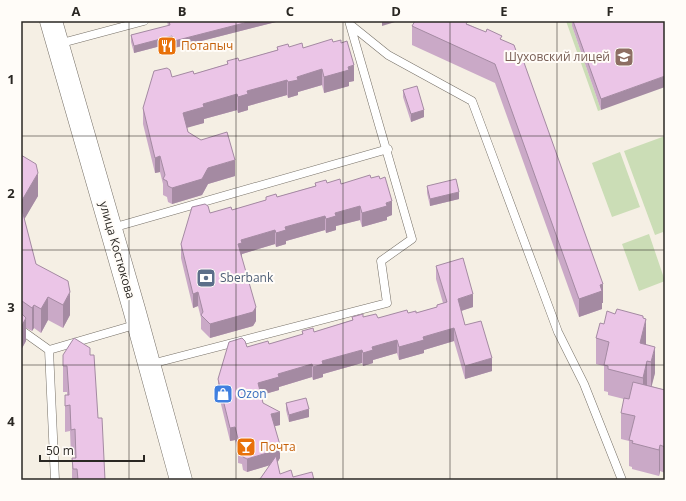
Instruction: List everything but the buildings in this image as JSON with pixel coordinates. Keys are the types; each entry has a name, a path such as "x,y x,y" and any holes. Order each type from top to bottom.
{"main road":[{"name":"улица Костюкова","path":"51,21 150,364 181,480"}],"lane":[{"path":"58,44 144,21"},
{"path":"150,364 387,302 381,261 412,238 388,149 351,24"},
{"path":"351,24 388,55 472,101 558,332 584,384 622,480"},
{"path":"111,228 388,149"},
{"path":"49,350 138,323"},
{"path":"21,330 49,350"},
{"path":"49,350 55,480"}],"green space":[{"path":"566,21 586,21 572,26 601,110 598,111"},
{"path":"665,136 665,238 663,232 655,235 624,151"},
{"path":"620,152 640,207 612,217 592,163"},
{"path":"649,234 665,281 639,291 622,244"}],"place":[{"name":"Потапыч","path":"167,46"},
{"name":"Шуховский лицей","path":"624,57"},
{"name":"Sberbank","path":"206,278"},
{"name":"Ozon","path":"223,394"},
{"name":"Почта","path":"246,447"}]}
